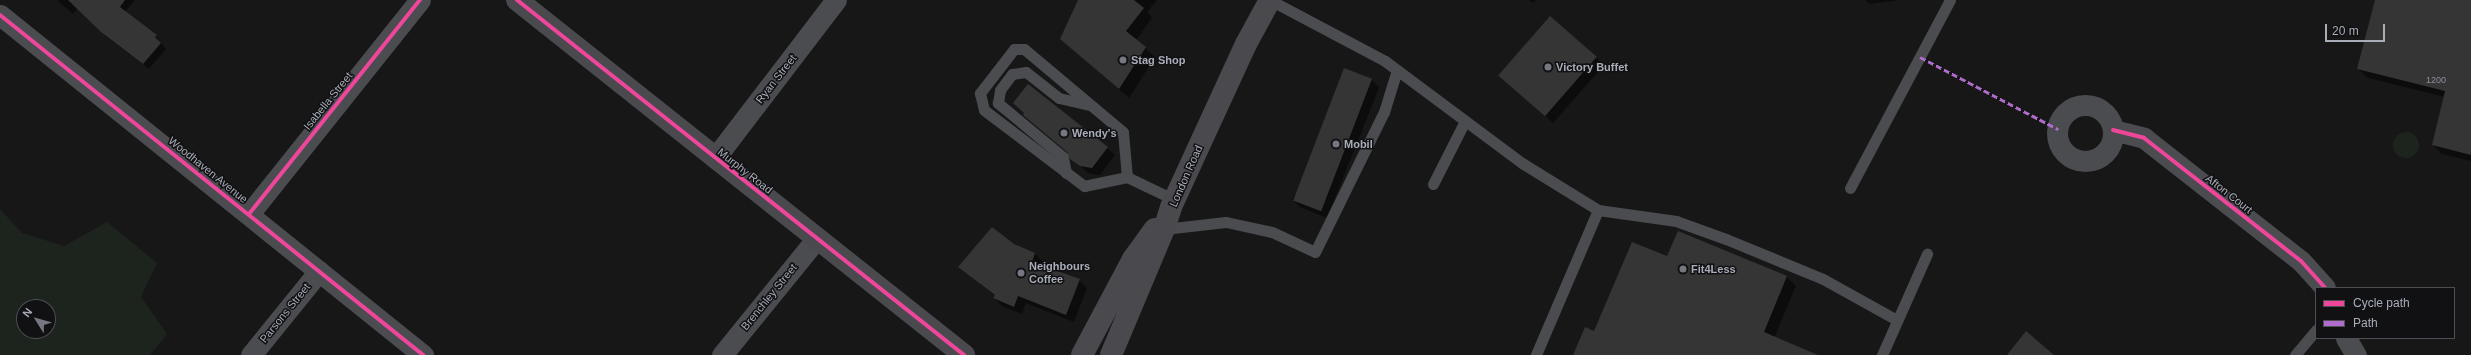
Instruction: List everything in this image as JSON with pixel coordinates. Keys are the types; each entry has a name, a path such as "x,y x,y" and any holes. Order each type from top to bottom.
{"main road":[{"name":"Murphy Road","path":"517,0 955,348 975,355"},
{"name":"London Road","path":"1111,355 1164,229 1173,203 1246,44 1270,0"},
{"path":"1082,355 1133,259 1173,203"}],"street":[{"name":"Isabella Street","path":"249,214 420,0"},
{"name":"Ryan Street","path":"715,158 836,0"},
{"name":"Woodhaven Avenue","path":"0,15 423,355"},
{"name":"Afton Court","path":"2113,130 2144,138 2301,261 2324,287"},
{"name":"Brenchley Street","path":"722,355 817,238"},
{"name":"Parsons Street","path":"251,355 319,271"},
{"path":"2347,339 2356,355"}],"lane":[{"path":"1270,0 1385,61 1522,163 1598,210 1676,221 1726,239 1823,279 1897,320"},
{"path":"1850,188 1950,0"},
{"path":"1127,177 1123,132 1024,49 1014,49 980,93 984,110 1084,186 1127,177 1173,203"},
{"path":"1164,229 1226,222 1272,232 1315,252 1384,112 1397,70"},
{"path":"1066,173 1063,157 998,103 1000,90 1012,74 1026,72 1059,98 1091,105"},
{"path":"1433,184 1465,121"},
{"path":"1536,355 1598,210"},
{"path":"1882,355 1927,254"},
{"path":"2295,355 2315,331"}],"shaded area":[{"path":"2406,132 2415,136 2419,145 2415,154 2406,158 2397,154 2393,145 2397,136"},
{"path":"0,209 22,233 64,246 107,222 157,263 141,297 167,334 150,355 0,355"}],"building":[{"path":"68,0 125,0 120,7 157,35 155,37 161,43 143,64 101,32"},
{"path":"1078,0 1134,0 1144,8 1126,31 1146,47 1119,89 1060,39"},
{"path":"2375,0 2471,0 2471,155 2432,145 2445,91 2357,69"},
{"name":"Victory Buffet","path":"1550,16 1597,57 1545,116 1498,76"},
{"path":"1344,68 1372,79 1321,211 1293,201"},
{"name":"Wendy's","path":"1028,84 1108,147 1092,168 1080,166 1070,159 1067,152 1023,115 1024,113 1013,103"},
{"path":"992,227 1014,244 1035,253 1032,262 1080,279 1066,315 1018,296 1014,307 993,298 995,295 958,267"},
{"path":"1678,231 1787,276 1764,332 1818,355 1573,355 1585,327 1594,331 1632,242 1667,256"},
{"path":"2026,331 2054,355 2007,355"}],"marked path":[{"path":"1920,57 2058,129"}],"cycle path":[{"path":"249,214 420,0"},
{"path":"517,0 964,355"},
{"path":"0,15 423,355"},
{"path":"2113,130 2144,138 2301,261 2324,287"}],"place":[{"name":"Stag Shop","path":"1123,60"},
{"name":"Victory Buffet","path":"1548,67"},
{"name":"Wendy's","path":"1064,133"},
{"name":"Mobil","path":"1336,144"},
{"name":"Fit4Less","path":"1683,269"},
{"name":"Neighbours Coffee","path":"1021,273"}]}
